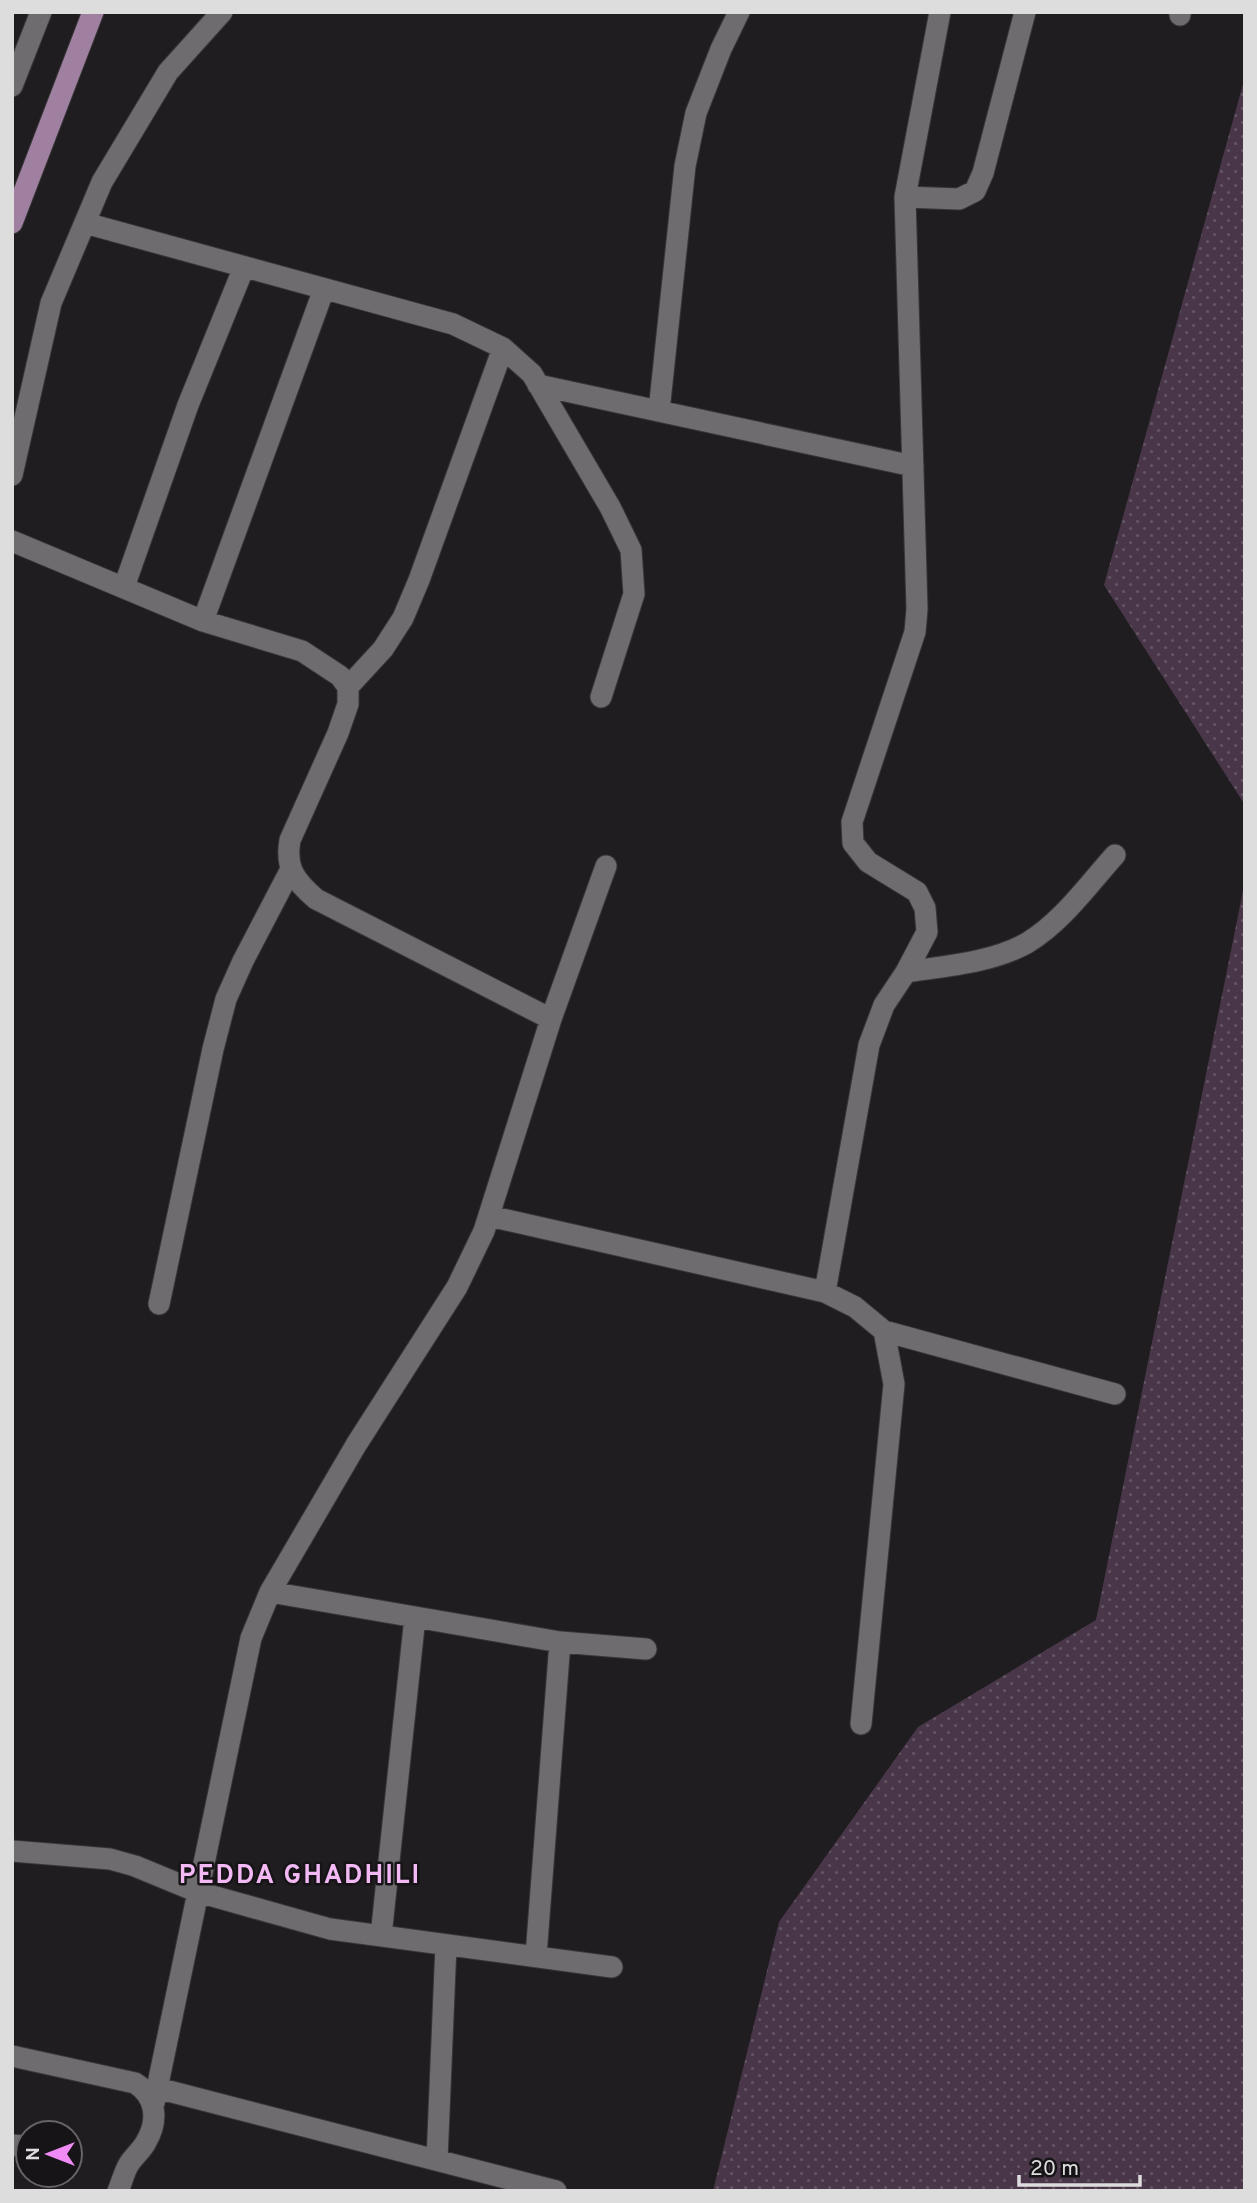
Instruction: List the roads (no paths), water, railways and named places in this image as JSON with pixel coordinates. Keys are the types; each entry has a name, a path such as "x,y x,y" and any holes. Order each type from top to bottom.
{"main road":[{"path":"12,223 93,12"}],"street":[{"path":"12,86 41,12"},
{"path":"12,475 51,303 102,182 167,72 222,12"},
{"path":"659,411 685,166 696,113 739,12"},
{"path":"825,1292 869,1045 884,1005 906,972 927,932 925,908 917,892 868,862 853,843 852,821 915,632 917,588 905,197 940,12"},
{"path":"905,197 959,199 975,191 983,173 1025,12"},
{"path":"85,223 453,324 503,348 532,374 610,507 631,550 634,594 601,697"},
{"path":"124,587 188,405 244,267"},
{"path":"203,621 324,289"},
{"path":"348,687 383,649 402,618 419,580 503,348"},
{"path":"538,385 913,467"},
{"path":"12,541 203,621 302,651 341,676 348,687 348,704 338,733 290,840 287,856 291,870 301,886 316,899 551,1018"},
{"path":"906,972 980,960 1026,943 1061,916 1115,855"},
{"path":"118,2191 128,2166 146,2142 153,2123 155,2096 251,1638 270,1592 356,1445 457,1287 484,1231 551,1018 606,866"},
{"path":"159,1304 226,999 291,870"},
{"path":"489,1216 825,1292 855,1307 884,1331 1115,1394"},
{"path":"860,1724 894,1384 884,1331"},
{"path":"270,1592 560,1642 646,1649"},
{"path":"380,1936 415,1617"},
{"path":"536,1956 560,1642"},
{"path":"12,1851 110,1859 135,1866 198,1892 330,1930 612,1967"},
{"path":"437,2160 446,1945"},
{"path":"12,2056 135,2083 155,2096 437,2160 556,2191"}],"district":[{"name":"PEDDA GHADHILI","path":"300,1874"}]}
